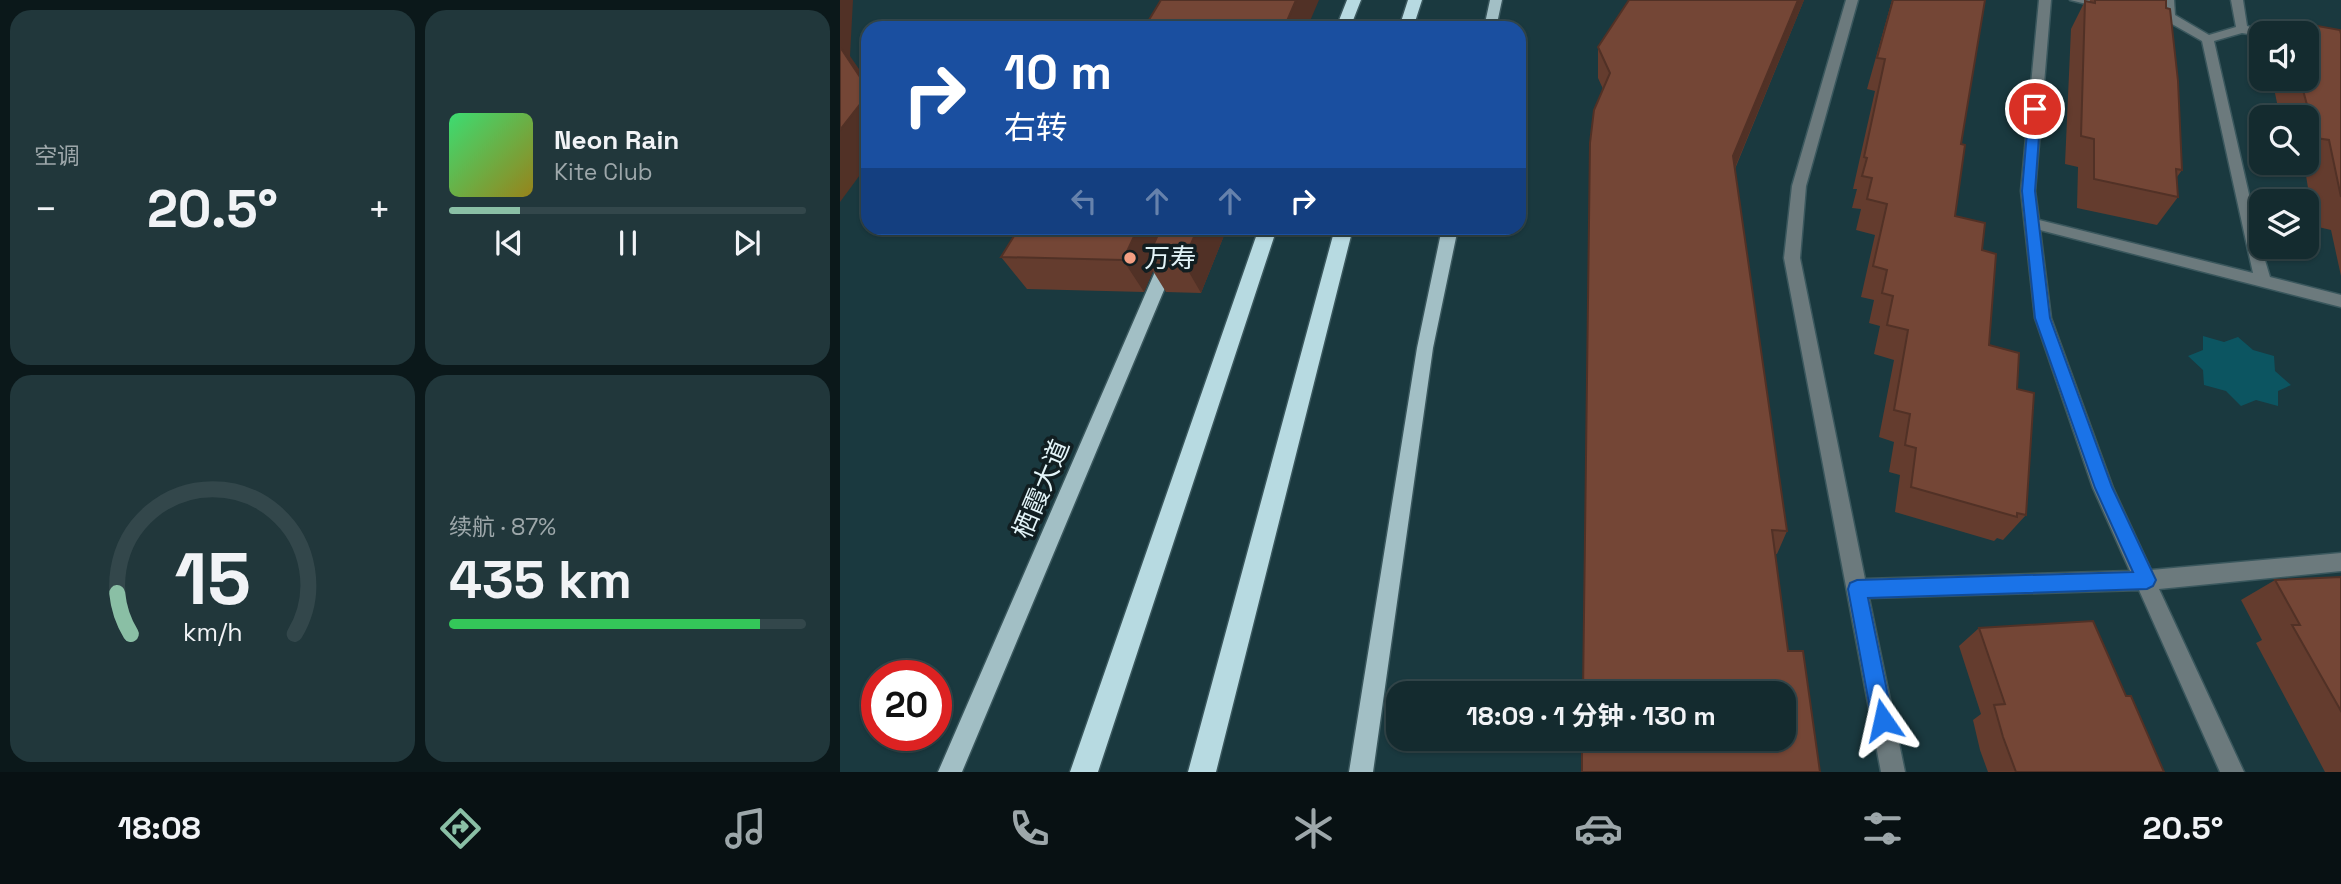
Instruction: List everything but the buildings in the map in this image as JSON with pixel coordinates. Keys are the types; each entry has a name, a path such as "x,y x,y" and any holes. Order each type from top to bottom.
{"highway":[{"path":"1346,21 1354,0"},
{"path":"1408,21 1415,0"},
{"path":"1084,772 1266,235"},
{"path":"1202,772 1342,235"}],"main road":[{"path":"1492,21 1496,0"},
{"name":"栖霞大道","path":"950,772 1179,235"},
{"path":"1361,772 1425,348 1449,235"}],"lane":[{"path":"1852,0 1799,186 1792,258 1893,772"},
{"path":"2045,0 2028,191 2043,318 2104,488 2232,772"},
{"path":"2076,0 2116,7"},
{"path":"2168,0 2169,17"},
{"path":"2237,0 2242,29"},
{"path":"2143,12 2169,17 2207,39 2242,29 2249,30"},
{"path":"2207,39 2263,281"},
{"path":"2032,223 2341,301"},
{"path":"1857,589 2147,580 2341,562"}],"shaded area":[{"path":"2203,336 2224,342 2238,337 2253,350 2274,356 2275,371 2291,385 2278,391 2278,406 2256,400 2241,406 2226,391 2204,385 2203,370 2188,356 2203,350"}],"place":[{"name":"万寿","path":"1130,258"}],"route":[{"path":"1883,720 1857,589 2147,580 2104,488 2043,318 2028,191 2035,109"}]}
